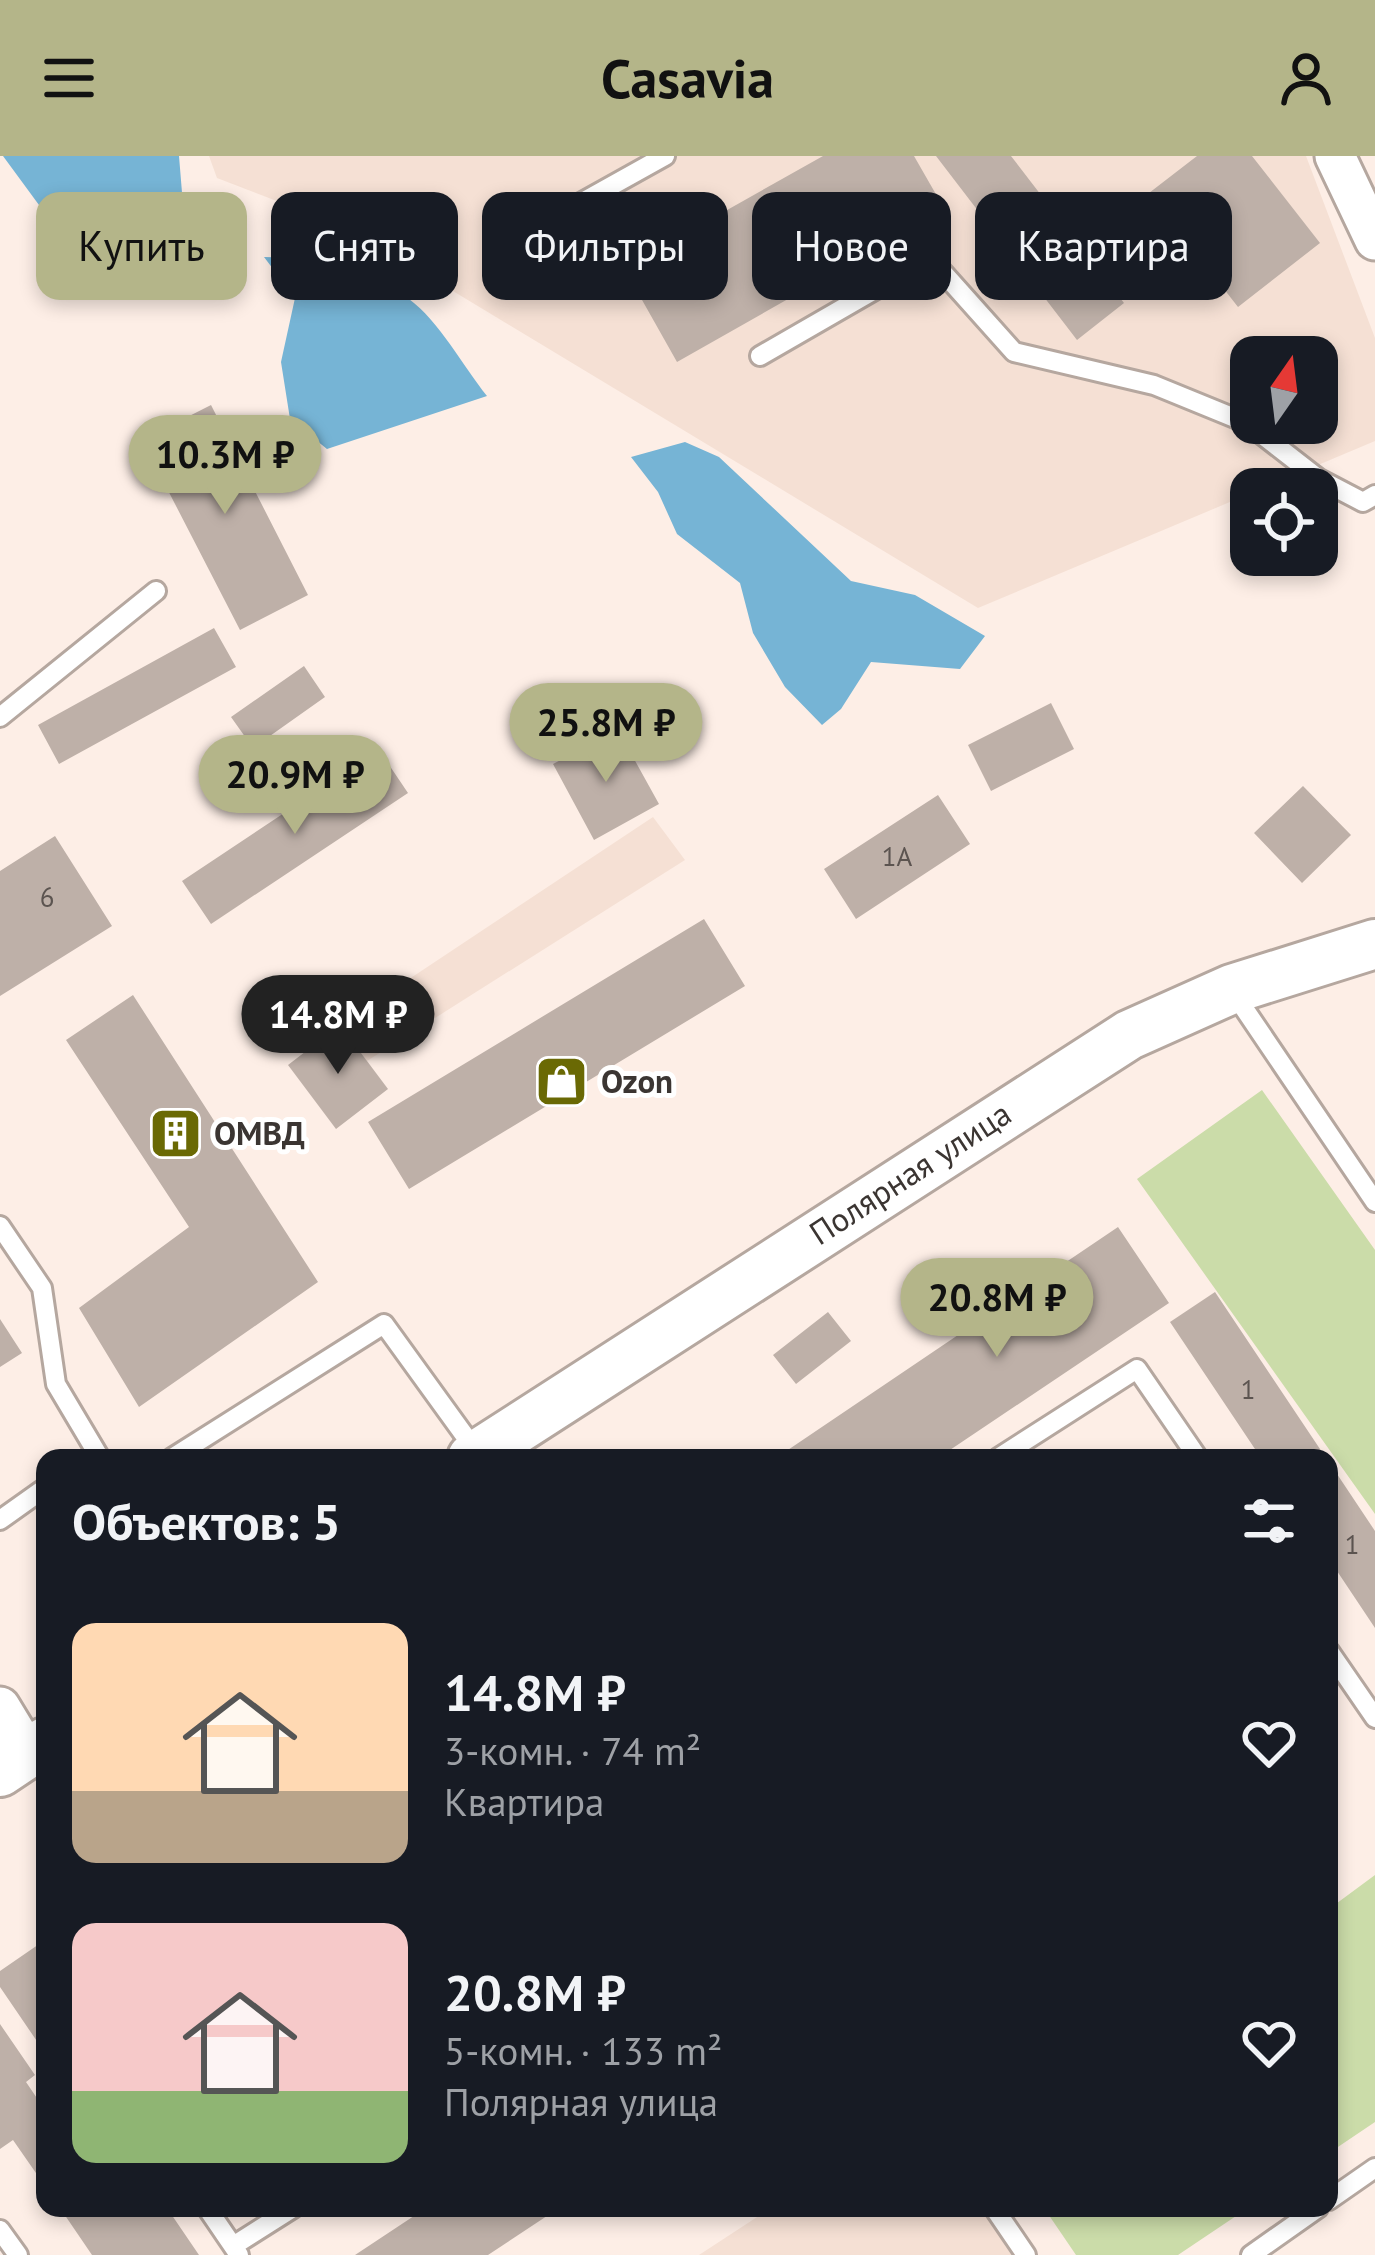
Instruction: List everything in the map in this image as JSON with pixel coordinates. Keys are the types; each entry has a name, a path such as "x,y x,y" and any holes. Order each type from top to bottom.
{"street":[{"path":"1335,156 1375,240"},
{"name":"Полярная улица","path":"486,1449 1129,1035 1232,989 1375,944"},
{"path":"0,1707 24,1755"}],"lane":[{"path":"600,192 665,156"},
{"path":"760,356 930,258 1014,352 1154,385 1247,423 1319,479 1363,502 1375,495"},
{"path":"0,717 156,590"},
{"path":"1232,989 1375,1202"},
{"path":"0,1226 42,1288 56,1384 91,1449"},
{"path":"186,1449 384,1324 470,1449"},
{"path":"1012,1449 1137,1369 1192,1449"},
{"path":"0,1520 36,1495"},
{"path":"1338,1664 1375,1718"},
{"path":"1338,2194 1375,2168"},
{"path":"213,2217 236,2250 281,2217"},
{"path":"1000,2217 1026,2255"},
{"path":"1251,2255 1305,2217"},
{"path":"0,2230 18,2255"}],"shaded area":[{"path":"209,156 1306,156 1375,338 1375,441 1311,468 1230,468 1230,502 978,608 458,294 458,192 271,192 271,199 217,178"},
{"path":"653,817 685,860 367,1061 340,1025"},
{"path":"757,2217 988,2217 1013,2255 699,2255"}],"green space":[{"path":"1262,1090 1375,1250 1375,1514 1338,1462 1338,1449 1329,1449 1137,1179"},
{"path":"1375,1875 1375,2122 1338,2147 1338,1902"},
{"path":"1050,2217 1235,2217 1178,2255 1076,2255"}],"water":[{"path":"3,156 179,156 182,192 36,192 36,201"},
{"path":"295,300 410,300 430,319 487,396 327,449 290,419 281,362"},
{"path":"685,442 719,457 851,581 915,595 985,636 960,669 871,662 841,709 822,725 785,687 753,633 740,583 677,534 658,492 631,457"}],"building":[{"path":"823,156 914,156 935,192 759,192"},
{"path":"936,156 1011,156 1039,192 975,192 975,207"},
{"path":"1197,156 1252,156 1320,243 1238,307 1232,299 1232,192 1150,192"},
{"path":"752,196 752,300 786,300 677,362 642,300 728,300 728,209"},
{"path":"1046,300 1122,300 1124,303 1077,340"},
{"path":"211,405 308,595 240,630 142,440"},
{"path":"214,628 236,667 59,764 38,725"},
{"path":"304,666 325,697 253,748 231,717"},
{"path":"1051,703 1074,749 991,791 968,745"},
{"path":"618,730 659,804 594,840 553,764"},
{"path":"379,750 408,793 211,924 182,881"},
{"path":"1303,786 1351,835 1302,883 1254,833"},
{"path":"938,795 970,844 856,919 824,869"},
{"path":"55,836 112,926 0,996 0,871"},
{"path":"704,919 745,986 409,1189 368,1122"},
{"name":"ОМВД","path":"133,995 318,1282 139,1407 79,1308 189,1227 66,1040"},
{"path":"340,1025 388,1089 336,1129 288,1065"},
{"path":"1118,1227 1169,1303 951,1449 789,1449"},
{"path":"1215,1292 1320,1449 1255,1449 1170,1322"},
{"path":"828,1312 851,1341 796,1384 773,1355"},
{"path":"0,1319 22,1353 0,1367"},
{"path":"1338,1476 1375,1531 1375,1628 1338,1572"},
{"path":"36,1946 36,2040 0,1987 0,1971"},
{"path":"0,2024 35,2075 26,2082 36,2097 36,2173 13,2140 0,2149"},
{"path":"66,2217 173,2217 199,2255 92,2255"},
{"path":"412,2217 545,2217 488,2255 355,2255"}],"place":[{"name":"Ozon","path":"562,1081"},
{"name":"ОМВД","path":"175,1133"}]}
